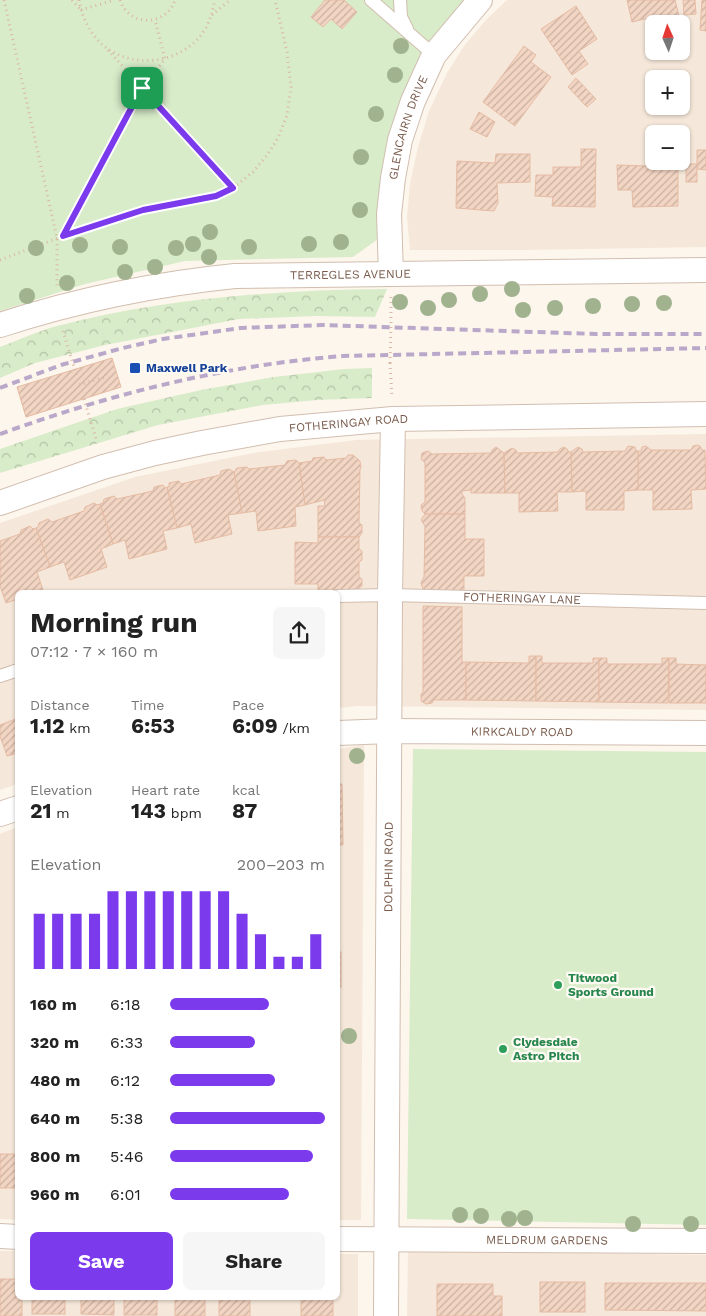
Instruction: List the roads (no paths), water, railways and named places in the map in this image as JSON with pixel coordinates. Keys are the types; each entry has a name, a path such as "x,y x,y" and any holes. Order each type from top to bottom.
{"street":[{"name":"GLENCAIRN DRIVE","path":"391,274 389,214 400,140 434,55 480,0"},
{"name":"TERREGLES AVENUE","path":"0,326 57,307 138,289 235,276 706,270"},
{"name":"FOTHERINGAY ROAD","path":"0,502 103,467 202,443 280,429 393,419 706,414"},
{"name":"DOLPHIN ROAD","path":"386,1316 388,1240 390,595 393,419"},
{"name":"KIRKCALDY ROAD","path":"340,733 706,733"},
{"path":"0,814 15,809"},
{"path":"0,1236 15,1237"},
{"name":"MELDRUM GARDENS","path":"340,1239 706,1242"}],"lane":[{"path":"371,0 434,55"},
{"path":"400,0 401,17 411,35"},
{"name":"FOTHERINGAY LANE","path":"340,596 390,595 706,603"},
{"path":"0,676 15,671"}],"railway":[{"path":"0,388 61,365 123,348 163,339 241,328 322,325 596,334 706,334"},
{"path":"0,434 84,406 169,383 255,366 299,360 343,356 706,348"}],"place":[{"name":"Maxwell Park","path":"135,368"},
{"name":"Titwood Sports Ground","path":"558,985"},
{"name":"Clydesdale Astro Pitch","path":"503,1049"}]}
